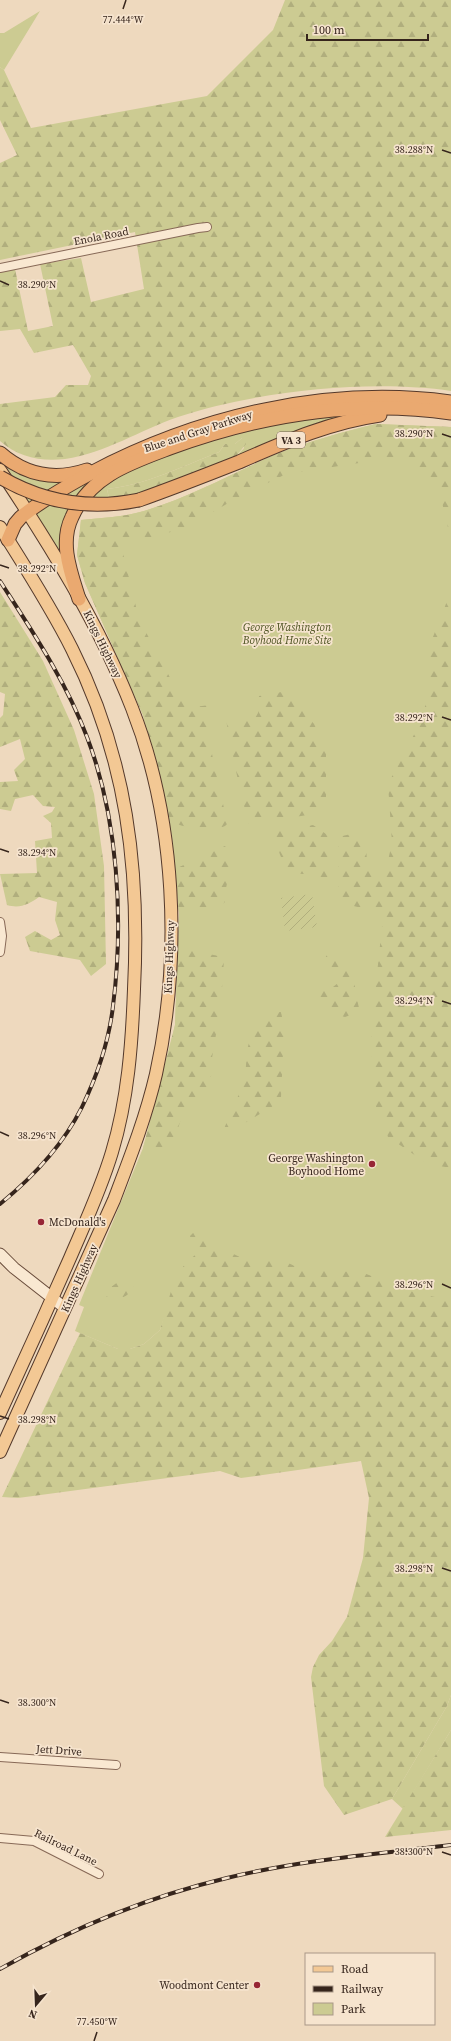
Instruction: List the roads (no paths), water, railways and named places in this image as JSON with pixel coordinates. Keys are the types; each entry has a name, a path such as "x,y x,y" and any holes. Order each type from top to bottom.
{"highway":[{"name":"Blue and Gray Parkway","path":"115,461 154,443 232,418 300,404 381,398 451,402"},
{"path":"79,599 67,551 68,530 71,518 88,490 124,466 202,436 264,420 302,413 380,408 409,408 451,413"},
{"name":"VA 3","path":"0,477 35,494 69,504 106,505 139,500 187,483 296,437 336,424 381,415 451,413"},
{"path":"0,453 9,461 30,472 52,476 81,472 115,461"},
{"path":"8,540 15,524 27,512 72,484 115,461"}],"main road":[{"name":"Kings Highway","path":"0,470 79,599 119,675 133,710 146,752 163,827 170,897 171,959 163,1033 148,1103 114,1200 0,1452"},
{"name":"Kings Highway","path":"0,527 73,650 106,730 124,797 134,871 136,942 132,1029 126,1089 120,1123 101,1185 0,1413"},
{"path":"0,1254 65,1308"}],"street":[{"name":"Enola Road","path":"0,268 207,227"},
{"path":"0,922 2,936 0,952"},
{"name":"Jett Drive","path":"0,1757 116,1765"},
{"name":"Railroad Lane","path":"0,1838 34,1841 99,1874"}],"railway":[{"path":"0,581 59,676 79,716 87,737 106,801 112,835 118,904 118,939 113,1006 109,1032 97,1071 82,1107 66,1135 35,1172 0,1204"},
{"path":"0,1969 27,1954 110,1916 197,1886 255,1872 310,1862 451,1845"}],"place":[{"name":"George Washington Boyhood Home","path":"372,1164"},
{"name":"McDonald's","path":"41,1222"},
{"name":"Woodmont Center","path":"257,1985"}],"park label":[{"name":"George Washington Boyhood Home Site","path":"287,633"}]}
